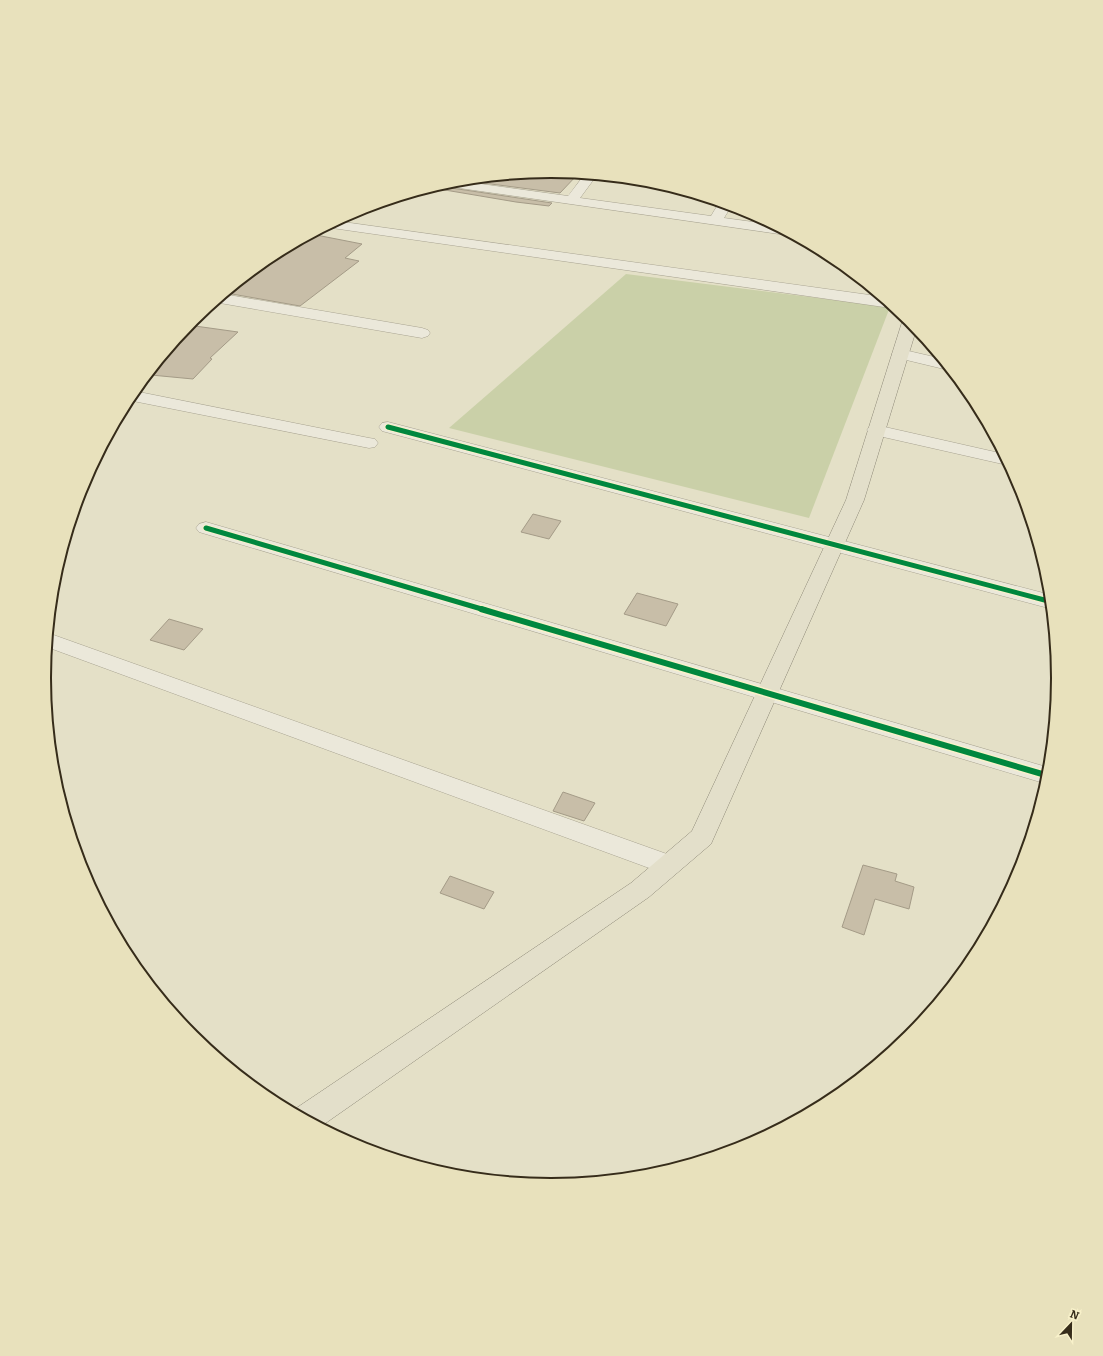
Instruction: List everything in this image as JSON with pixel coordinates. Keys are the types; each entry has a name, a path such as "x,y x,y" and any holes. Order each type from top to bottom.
{"main road":[{"path":"310,1116 640,890 702,837 855,500 908,327"}],"street":[{"path":"571,201 587,179"},
{"path":"462,186 773,229"},
{"path":"716,221 723,208"},
{"path":"339,225 882,302"},
{"path":"225,299 422,333"},
{"path":"900,354 941,363"},
{"path":"137,396 369,443"},
{"path":"388,427 1046,600"},
{"path":"876,430 1001,459"},
{"path":"206,528 1042,774"},
{"path":"52,642 669,865"}],"green space":[{"path":"626,274 887,307 889,309 809,518 449,428"}],"building":[{"path":"519,179 574,179 560,193 481,183"},
{"path":"451,188 552,203 549,206 443,190"},
{"path":"318,235 362,244 345,258 359,261 300,306 232,294 273,262"},
{"path":"196,326 238,332 210,358 212,359 193,379 152,375"},
{"path":"533,514 561,521 549,539 521,532"},
{"path":"637,593 678,604 666,626 624,614"},
{"path":"169,619 203,629 184,650 150,640"},
{"path":"563,792 595,803 584,821 553,811"},
{"path":"863,865 897,874 895,881 914,887 909,909 875,899 864,935 842,927"},
{"path":"450,876 494,892 484,909 440,893"}],"cycle path":[{"path":"388,427 1046,600"},
{"path":"206,528 1042,774"}]}
